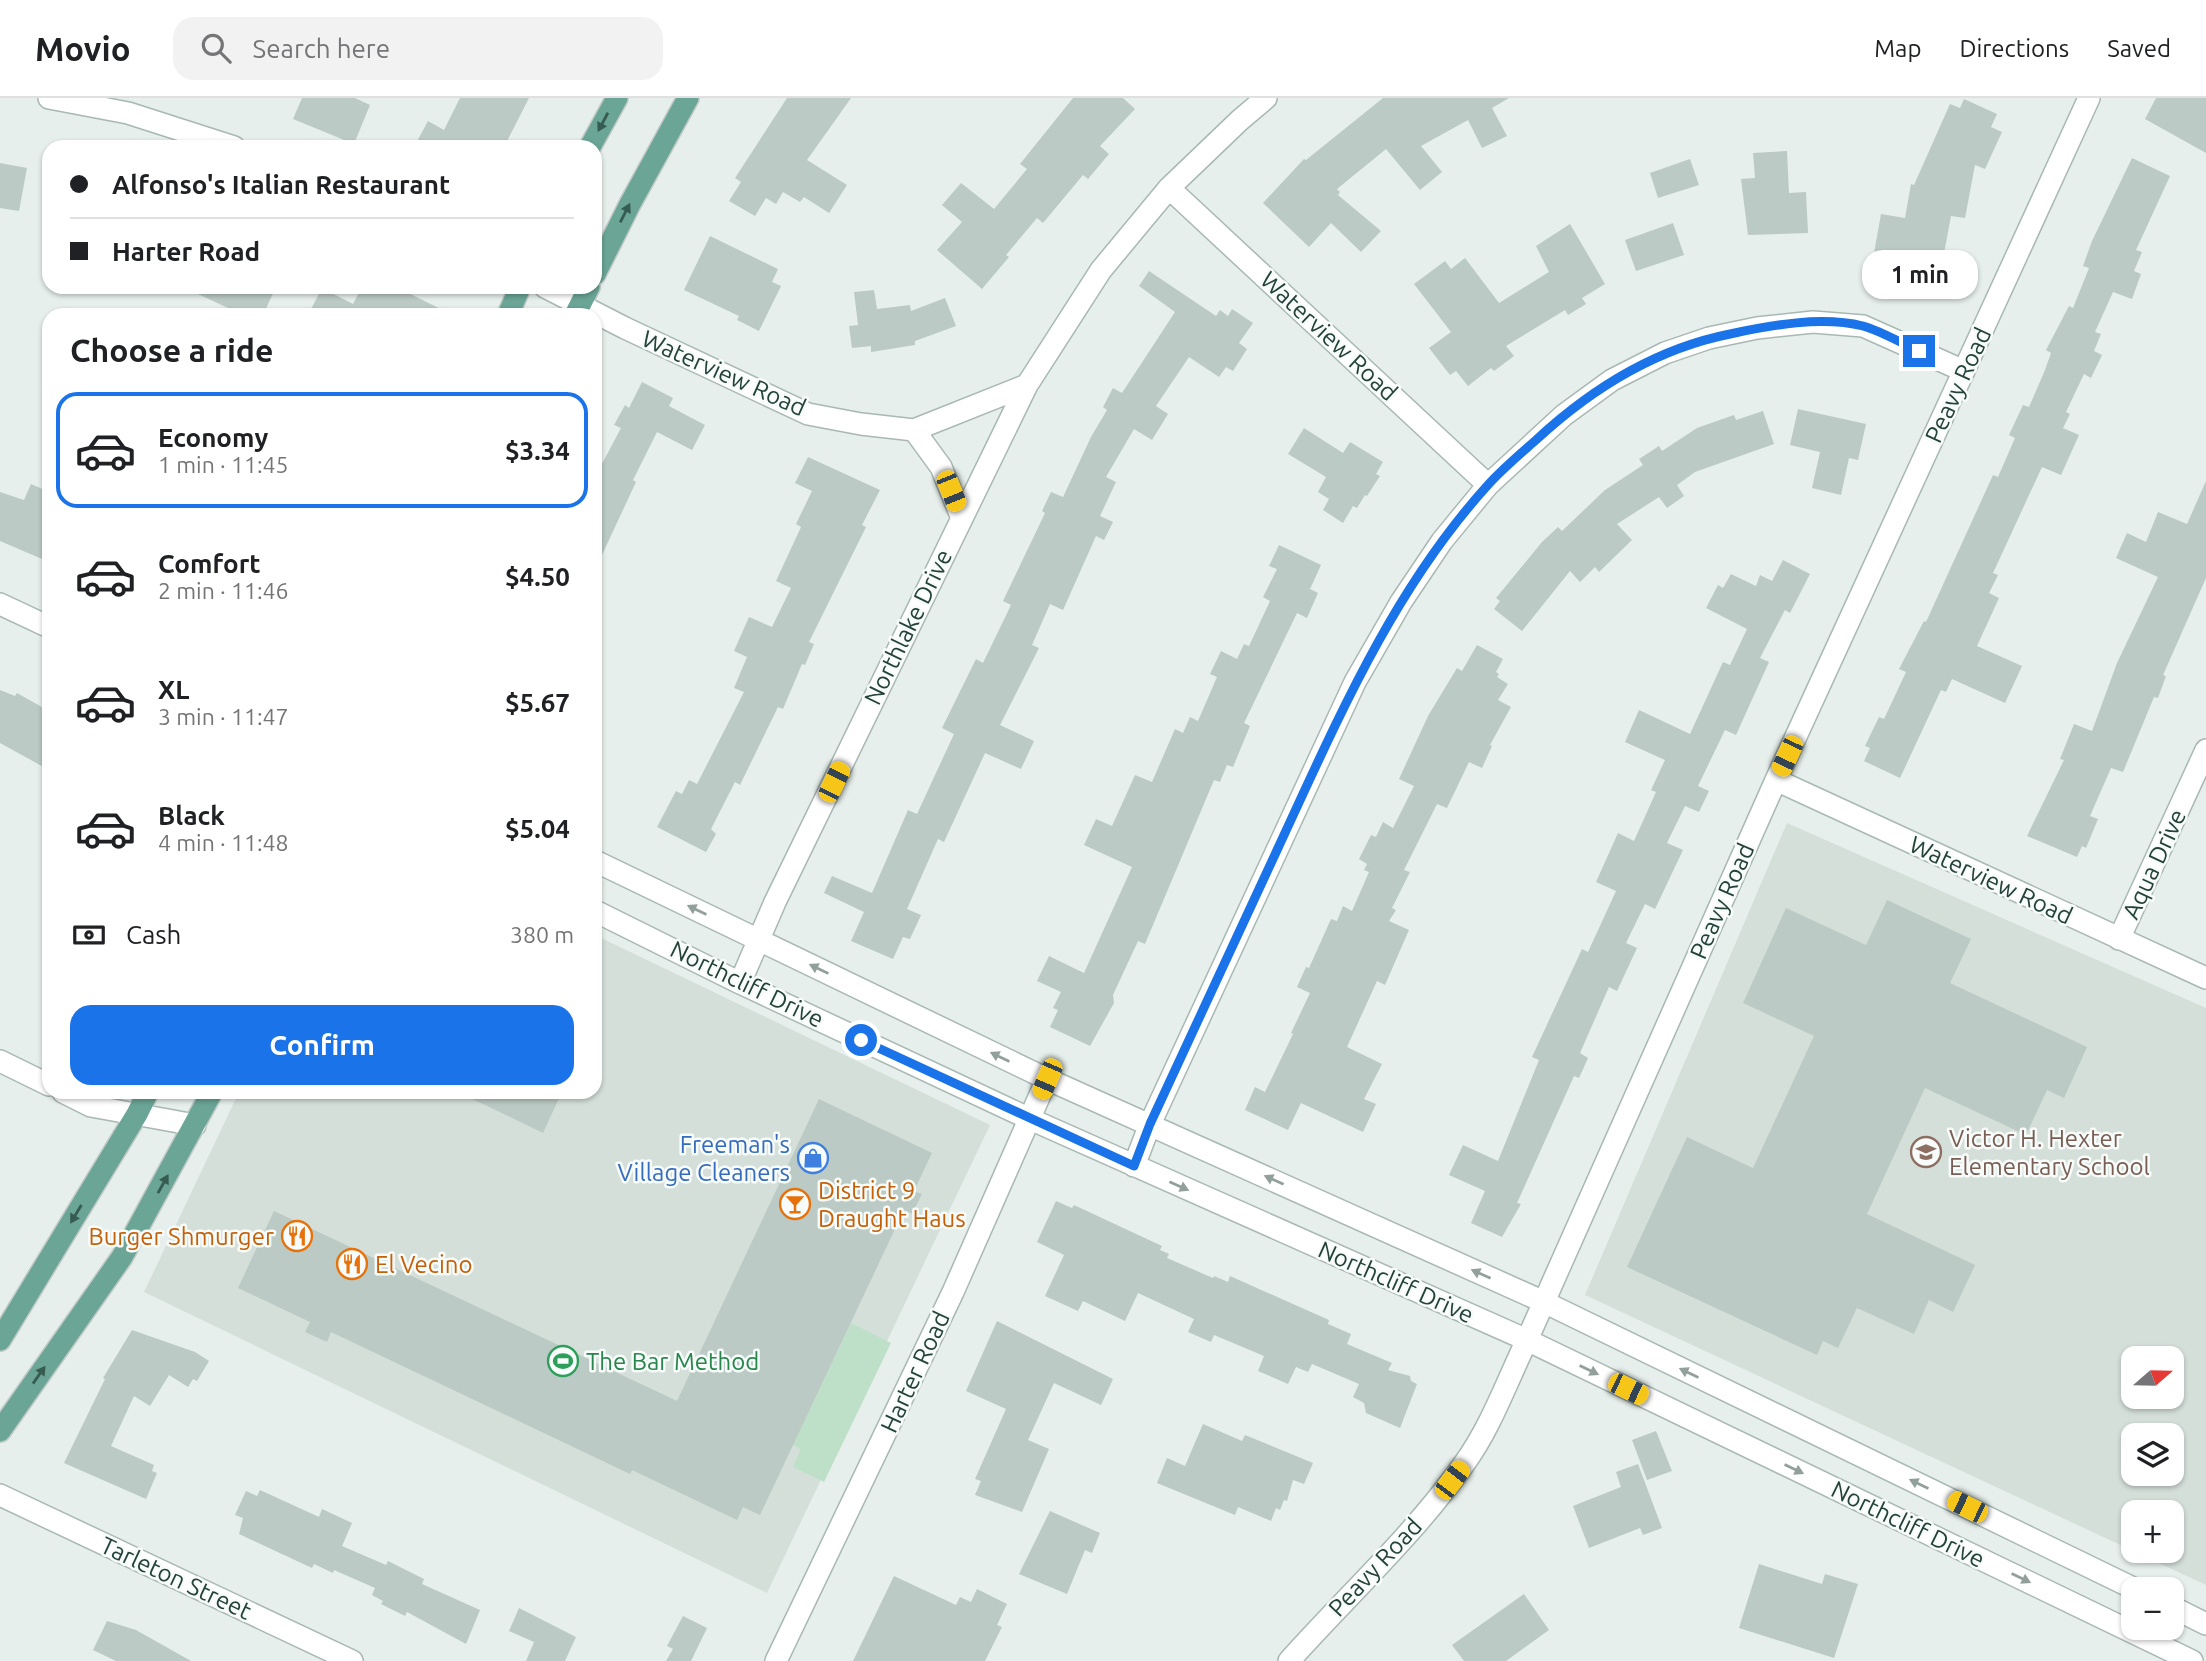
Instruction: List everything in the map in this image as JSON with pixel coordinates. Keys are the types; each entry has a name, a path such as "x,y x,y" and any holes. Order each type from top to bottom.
{"main road":[{"path":"594,140 617,98"},
{"path":"602,260 688,98"},
{"path":"0,1340 144,1099"},
{"path":"0,1430 122,1257 208,1099"}],"street":[{"path":"48,98 128,113 212,140"},
{"name":"Northlake Drive","path":"740,983 758,939 961,516 1027,385 1101,270 1169,188 1266,98"},
{"name":"Peavy Road","path":"1289,1661 1438,1498 1466,1462 1527,1340 1776,780 2089,98"},
{"name":"Waterview Road","path":"1169,188 1488,485"},
{"name":"Waterview Road","path":"562,294 581,302"},
{"name":"Waterview Road","path":"602,312 808,414 861,424 914,430 1027,385"},
{"path":"1134,1166 1150,1124 1355,682 1428,561 1488,485 1564,415 1612,380 1665,352 1709,338 1757,328 1813,322 1863,326 1964,371"},
{"path":"914,430 941,467 961,516"},
{"path":"0,604 42,624"},
{"name":"Aqua Drive","path":"2119,939 2206,750"},
{"name":"Waterview Road","path":"1776,780 2206,978"},
{"name":"Northcliff Drive","path":"602,864 1047,1079 1544,1302 2121,1582"},
{"name":"Northcliff Drive","path":"602,914 740,983 1030,1119 1527,1340 2193,1661"},
{"path":"0,1061 42,1082"},
{"name":"Harter Road","path":"776,1661 918,1367 1047,1079"},
{"path":"76,1099 90,1106 195,1125"},
{"name":"Tarleton Street","path":"0,1495 352,1661"},
{"path":"2184,1613 2206,1624"}],"shaded area":[{"name":"Victor H. Hexter Elementary School","path":"1787,823 2206,1008 2206,1585 2159,1563 2184,1563 2184,1500 2121,1500 2121,1545 1585,1295"},
{"path":"602,938 990,1125 767,1593 144,1292 236,1099 602,1099"}],"green space":[{"path":"851,1323 891,1343 824,1482 793,1467 801,1449 793,1445"}],"building":[{"path":"302,98 355,98 370,105 356,140 344,140 293,119"},
{"path":"460,98 529,98 508,140 418,140 428,121 444,130"},
{"path":"787,98 851,98 807,160 847,185 829,213 804,197 800,202 783,192 776,204 766,198 755,216 729,201 741,182 735,178"},
{"path":"1073,98 1123,98 1135,109 1100,146 1109,154 1088,179 1083,175 1043,223 1037,218 982,289 937,250 962,222 942,205 961,183 994,209 1027,169 1020,164"},
{"path":"1383,98 1509,98 1492,108 1507,136 1482,148 1468,120 1421,146 1442,172 1420,190 1386,149 1337,189 1340,192 1338,195 1381,231 1361,252 1331,223 1309,247 1263,203 1304,159"},
{"path":"2156,98 2206,98 2206,153 2145,119"},
{"path":"1964,99 1997,114 1991,127 2002,132 1985,169 1975,165 1965,218 1951,216 1942,264 1920,260 1919,263 1874,253 1881,214 1905,218 1911,184 1914,185 1950,104 1960,108"},
{"path":"1787,151 1789,193 1806,192 1808,233 1748,235 1741,179 1755,178 1753,153"},
{"path":"2132,158 2170,176 2136,250 2142,252 2134,271 2141,274 2132,299 2113,292 2095,332 2101,334 2094,351 2102,355 2091,378 2084,374 2066,412 2070,414 2063,428 2079,435 2061,475 2042,467 1993,573 1998,575 1989,593 1999,598 1977,646 2022,666 2005,703 1952,679 1946,692 1941,690 1900,778 1864,761 1870,748 1865,746 1879,717 1884,719 1906,672 1899,669 1924,621 1926,622 1993,475 1998,477 2015,438 2009,435 2023,405 2029,407 2051,353 2046,350 2069,306 2073,308 2089,268 2083,266 2092,241"},
{"path":"1690,159 1699,185 1658,198 1650,173"},
{"path":"0,163 27,168 19,211 0,208"},
{"path":"1673,223 1684,255 1636,271 1625,240"},
{"path":"1570,224 1605,284 1582,298 1586,304 1568,315 1565,310 1506,346 1514,356 1494,371 1491,368 1468,386 1456,371 1450,375 1429,348 1451,332 1414,284 1445,261 1451,269 1465,258 1499,303 1549,272 1536,246"},
{"path":"710,236 778,269 772,282 781,286 759,331 737,320 739,316 684,290"},
{"path":"1149,271 1216,316 1220,310 1228,316 1232,309 1253,323 1239,343 1247,349 1233,371 1226,367 1219,377 1189,357 1156,406 1168,414 1152,440 1134,429 1106,477 1116,482 1100,516 1113,522 1104,540 1096,536 1063,610 1050,604 1032,645 1039,648 1000,725 1034,741 1021,769 985,753 944,842 938,839 907,909 921,915 910,939 903,937 893,959 851,941 864,912 824,893 832,876 872,893 908,810 917,814 954,734 942,728 976,659 983,663 1011,605 1003,601 1045,513 1042,511 1051,492 1063,497 1107,410 1103,407 1113,388 1122,393 1175,312 1139,286"},
{"path":"874,290 877,309 910,305 911,311 945,298 956,326 915,341 915,345 871,352 871,346 852,348 849,326 858,325 854,292"},
{"path":"198,294 273,294 266,308 228,308"},
{"path":"319,294 334,294 353,304 358,294 410,294 439,308 312,308"},
{"path":"642,382 673,398 669,406 705,425 692,450 657,432 633,480 636,482 602,555 602,464 621,428 614,425 625,405 629,408"},
{"path":"1798,409 1866,424 1858,460 1849,458 1841,495 1812,488 1820,452 1790,445"},
{"path":"1763,411 1774,444 1695,472 1677,485 1684,496 1667,508 1659,497 1617,524 1632,540 1599,572 1595,567 1580,582 1570,571 1522,631 1494,609 1500,601 1496,598 1542,542 1558,527 1562,531 1605,490 1643,465 1639,459 1659,446 1662,451 1697,428 1734,415 1736,420"},
{"path":"1304,428 1343,453 1350,442 1383,462 1376,474 1380,476 1367,496 1365,495 1357,508 1353,506 1343,523 1323,510 1329,499 1318,492 1326,477 1288,454"},
{"path":"808,457 880,490 862,525 866,527 809,642 814,644 805,665 802,664 783,709 778,707 740,785 735,782 711,829 716,834 706,852 657,827 676,791 682,794 689,780 697,784 744,692 734,688 747,657 734,651 749,617 772,627 791,588 776,581 801,527 796,524 812,491 795,483"},
{"path":"2206,481 2206,578 2163,675 2166,676 2158,698 2154,697 2123,772 2111,768 2090,816 2098,819 2086,848 2082,846 2077,857 2027,836 2064,760 2060,759 2074,724 2092,731 2117,663 2158,577 2116,558 2127,533 2146,542 2158,512 2187,524"},
{"path":"31,484 42,489 42,559 0,541 0,492 24,500"},
{"path":"1279,545 1321,565 1310,589 1318,593 1307,618 1297,613 1244,723 1250,726 1233,767 1227,765 1220,782 1214,780 1145,944 1138,941 1113,995 1114,1003 1090,1046 1050,1027 1058,1010 1053,1008 1061,992 1037,981 1049,956 1084,973 1132,867 1084,845 1096,819 1112,826 1135,775 1152,782 1175,729 1183,733 1190,717 1198,721 1217,677 1210,674 1221,651 1237,659 1244,644 1249,646 1270,601 1263,597 1277,569 1269,566"},
{"path":"1783,560 1810,574 1790,613 1785,610 1760,658 1769,662 1736,735 1725,730 1698,786 1709,791 1699,812 1685,806 1667,843 1683,850 1655,909 1645,904 1626,943 1637,948 1617,991 1609,987 1580,1053 1588,1058 1579,1078 1574,1076 1517,1203 1521,1204 1502,1237 1471,1223 1485,1191 1449,1175 1463,1145 1498,1161 1539,1060 1532,1057 1582,949 1588,952 1616,891 1596,882 1618,833 1634,841 1656,792 1651,790 1665,760 1625,742 1639,710 1690,734 1723,662 1730,665 1747,629 1706,608 1718,585 1723,588 1731,574 1756,586 1760,575 1772,581"},
{"path":"1477,645 1503,659 1496,672 1499,674 1497,677 1508,684 1498,700 1511,707 1490,745 1492,746 1482,768 1469,762 1447,808 1437,804 1404,870 1410,872 1392,908 1396,910 1389,921 1409,930 1385,985 1377,981 1347,1047 1382,1064 1364,1099 1376,1104 1363,1132 1301,1103 1288,1130 1245,1110 1255,1087 1265,1092 1293,1034 1291,1033 1310,993 1297,987 1306,967 1309,968 1331,919 1337,921 1343,906 1352,911 1369,872 1364,870 1367,864 1359,859 1371,835 1376,837 1383,822 1393,828 1414,786 1399,779 1428,716 1457,668 1462,671"},
{"path":"0,690 15,696 17,693 42,707 42,766 0,743"},
{"path":"1887,900 1971,939 1950,983 2087,1047 2064,1098 2047,1090 2026,1135 1925,1088 1867,1214 1975,1265 1953,1312 1929,1300 1914,1334 1857,1308 1838,1348 1823,1341 1817,1355 1627,1267 1687,1137 1753,1168 1814,1036 1743,1003 1786,908 1866,945"},
{"path":"473,1099 559,1099 543,1133"},
{"path":"819,1099 932,1153 914,1191 922,1194 912,1214 904,1210 760,1515 743,1507 737,1520 632,1470 630,1474 331,1332 327,1342 305,1332 310,1322 238,1288 274,1211 677,1401"},
{"path":"1056,1201 1072,1208 1074,1205 1162,1246 1160,1250 1169,1254 1167,1258 1213,1278 1214,1276 1228,1282 1230,1276 1329,1320 1328,1324 1351,1334 1347,1344 1392,1363 1388,1370 1410,1376 1411,1381 1417,1384 1400,1428 1366,1413 1364,1403 1353,1397 1359,1384 1312,1364 1308,1372 1296,1367 1288,1384 1258,1371 1264,1356 1214,1335 1211,1342 1188,1332 1194,1319 1138,1293 1125,1321 1083,1301 1078,1311 1045,1296 1064,1255 1037,1242"},
{"path":"997,1321 1113,1379 1101,1405 1054,1383 1028,1440 1049,1449 1022,1512 975,1495 981,1481 975,1479 1006,1409 966,1391"},
{"path":"132,1330 195,1352 209,1361 197,1381 193,1379 188,1387 169,1375 150,1406 134,1396 111,1446 154,1465 152,1471 157,1473 146,1499 64,1463 105,1379 103,1378"},
{"path":"1203,1424 1242,1441 1245,1435 1313,1463 1304,1484 1293,1480 1287,1501 1284,1500 1280,1510 1276,1508 1271,1521 1238,1507 1235,1515 1157,1483 1167,1458 1185,1466"},
{"path":"1656,1431 1672,1471 1647,1480 1632,1440"},
{"path":"1638,1464 1662,1528 1643,1535 1640,1528 1589,1548 1573,1506 1621,1487 1616,1472"},
{"path":"260,1490 319,1517 322,1509 352,1523 342,1546 386,1565 388,1561 424,1579 422,1584 480,1610 466,1644 407,1612 405,1616 381,1604 383,1601 372,1595 375,1588 334,1570 333,1573 314,1564 312,1568 239,1534 243,1518 235,1515 246,1491 257,1496"},
{"path":"1050,1511 1100,1533 1092,1553 1085,1550 1067,1594 1019,1574"},
{"path":"1759,1564 1822,1584 1825,1574 1858,1584 1834,1658 1739,1628"},
{"path":"894,1576 956,1605 960,1597 971,1602 977,1589 1007,1604 997,1625 1002,1627 985,1661 853,1661"},
{"path":"1524,1594 1549,1630 1506,1661 1464,1661 1452,1645"},
{"path":"519,1608 576,1637 565,1661 526,1661 534,1642 509,1631"},
{"path":"683,1616 707,1628 691,1661 666,1661 673,1649 667,1646"},
{"path":"107,1621 136,1630 191,1661 116,1661 93,1650"}],"place":[{"name":"Victor H. Hexter Elementary School","path":"1926,1152"},
{"name":"Freeman's Village Cleaners","path":"813,1158"},
{"name":"District 9 Draught Haus","path":"795,1204"},
{"name":"Burger Shmurger","path":"297,1236"},
{"name":"El Vecino","path":"352,1264"},
{"name":"The Bar Method","path":"563,1361"}],"route":[{"path":"861,1040 1134,1166 1150,1124 1355,682 1428,561 1488,485 1564,415 1612,380 1665,352 1709,338 1757,328 1813,322 1863,326 1919,351"}]}
